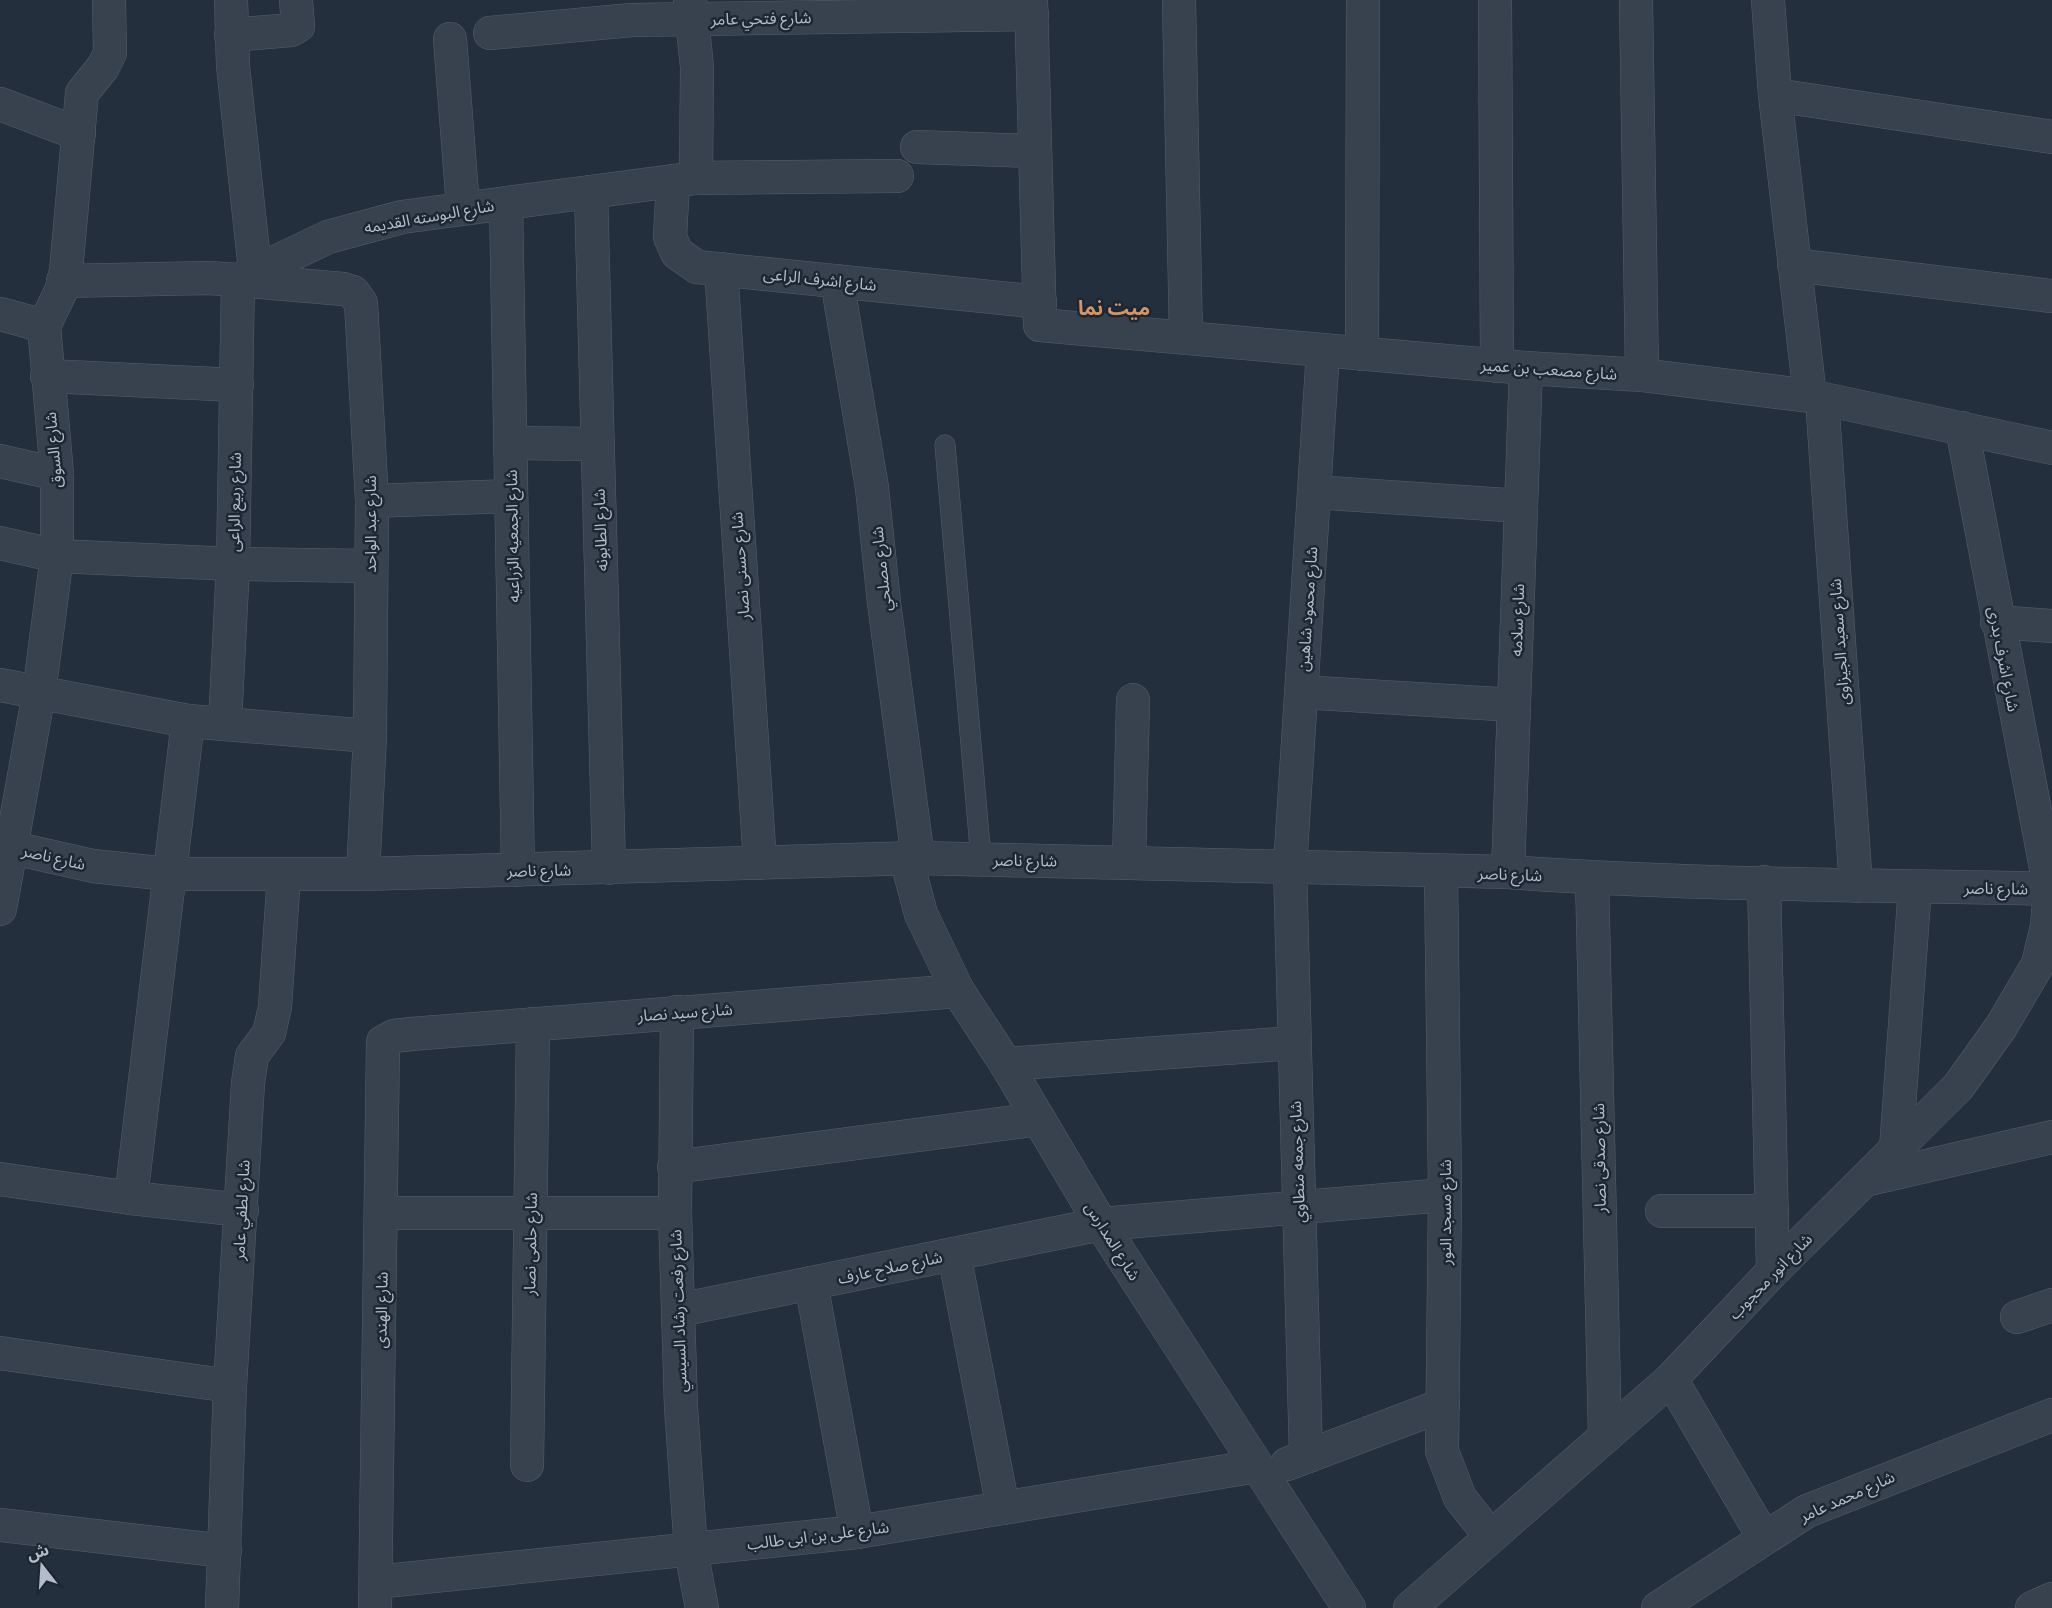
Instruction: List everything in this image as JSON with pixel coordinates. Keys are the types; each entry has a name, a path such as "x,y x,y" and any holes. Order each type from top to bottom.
{"street":[{"name":"شارع السوق","path":"0,909 5,846 39,693 57,556 57,474 44,326 63,281 82,93 103,67 110,53 109,0"},
{"name":"شارع ربيع الراعى","path":"225,724 233,564 237,385 247,275 231,35 231,0"},
{"path":"231,35 291,30 298,26 296,0"},
{"path":"1179,0 1186,338"},
{"path":"1362,354 1363,0"},
{"name":"شارع سلامه","path":"1495,0 1512,367 1521,506 1508,872"},
{"path":"1636,0 1642,375"},
{"name":"شارع سعيد الجيزاوى","path":"1767,0 1794,265 1816,397 1856,886"},
{"path":"1032,7 1040,314"},
{"name":"شارع فتحي عامر","path":"490,33 632,20 691,10 1032,7"},
{"name":"شارع اشرف الراعى","path":"691,10 697,68 684,180 670,237 676,253 697,267 837,281 1040,314"},
{"path":"450,39 463,207"},
{"path":"1775,95 2052,137"},
{"path":"0,104 79,134"},
{"path":"916,147 1035,151"},
{"name":"شارع البوسته القديمه","path":"63,281 247,275 328,237 366,226 463,207 684,180 897,176"},
{"name":"شارع الطابونه","path":"591,192 609,868"},
{"name":"شارع الجمعيه الزراعيه","path":"506,202 518,870"},
{"path":"1794,265 2052,296"},
{"name":"شارع حسنى نصار","path":"721,269 760,863"},
{"name":"شارع عبد الواحد","path":"247,275 343,289 353,292 359,299 372,501 370,736 363,874"},
{"name":"شارع مصلحي","path":"837,281 872,488 912,858"},
{"path":"0,314 44,326"},
{"name":"شارع مصعب بن عمير","path":"1040,314 1186,338 1512,367 1642,375 1816,397 2052,448"},
{"name":"شارع محمود شاهين","path":"1290,867 1323,351"},
{"path":"47,376 237,385"},
{"name":"شارع اشرف بدرى","path":"1962,428 1997,622 2051,889"},
{"path":"511,442 598,444"},
{"path":"0,461 57,474"},
{"path":"1314,492 1521,506"},
{"path":"372,501 511,496"},
{"path":"0,543 57,556 233,564 370,566"},
{"path":"1997,622 2052,626"},
{"path":"0,685 188,721 370,736"},
{"path":"1301,692 1514,705"},
{"path":"1129,862 1133,700"},
{"path":"131,1198 188,721"},
{"name":"شارع ناصر","path":"5,846 93,866 168,874 363,874 912,858 1508,872 1592,878 1856,886 2051,889"},
{"name":"شارع المدارس","path":"912,858 921,914 958,991 1006,1064 1101,1224 1349,1608"},
{"name":"شارع جمعه منطاوي","path":"1290,867 1306,1457"},
{"name":"شارع مسجد النور","path":"1441,872 1445,1195 1442,1451 1460,1498 1491,1537"},
{"name":"شارع لطفي عامر","path":"222,1608 230,1386 248,1083 252,1056 269,1033 275,1007 284,875"},
{"name":"شارع صدقى نصار","path":"1592,878 1605,1437"},
{"path":"1764,882 1773,1271"},
{"path":"1896,1149 1915,887"},
{"name":"شارع انور محجوب","path":"1410,1608 1671,1379 1773,1271 1958,1087 2001,1027 2038,964 2047,927 2051,889"},
{"name":"شارع سيد نصار","path":"411,1034 958,991"},
{"name":"شارع رفعت رشاد السيسي","path":"677,1012 674,1167 683,1460 692,1551 702,1608"},
{"name":"شارع حلمى نصار","path":"527,1465 533,1024"},
{"name":"شارع الهندى","path":"376,1595 383,1213 381,1058 383,1042 394,1036 411,1034"},
{"path":"1006,1064 1294,1043"},
{"path":"674,1167 1038,1119"},
{"path":"1865,1180 2052,1137"},
{"path":"0,1179 131,1198 242,1210"},
{"name":"شارع صلاح عارف","path":"679,1310 1101,1224 1445,1195"},
{"path":"1662,1211 1772,1212"},
{"path":"383,1213 675,1213"},
{"path":"954,1254 1003,1508"},
{"path":"811,1283 857,1532"},
{"path":"2017,1317 2052,1305"},
{"path":"0,1353 230,1386"},
{"path":"1671,1379 1764,1538"},
{"name":"شارع على بن ابى طالب","path":"376,1595 692,1551 857,1532 1260,1470 1306,1457 1443,1405"},
{"name":"شارع محمد عامر","path":"1658,1608 1807,1511 2052,1415"},
{"path":"0,1525 225,1551"},
{"path":"2032,1608 2052,1599"}],"lane":[{"path":"945,445 981,860"}],"district":[{"name":"ميت نما","path":"1114,307"}]}
